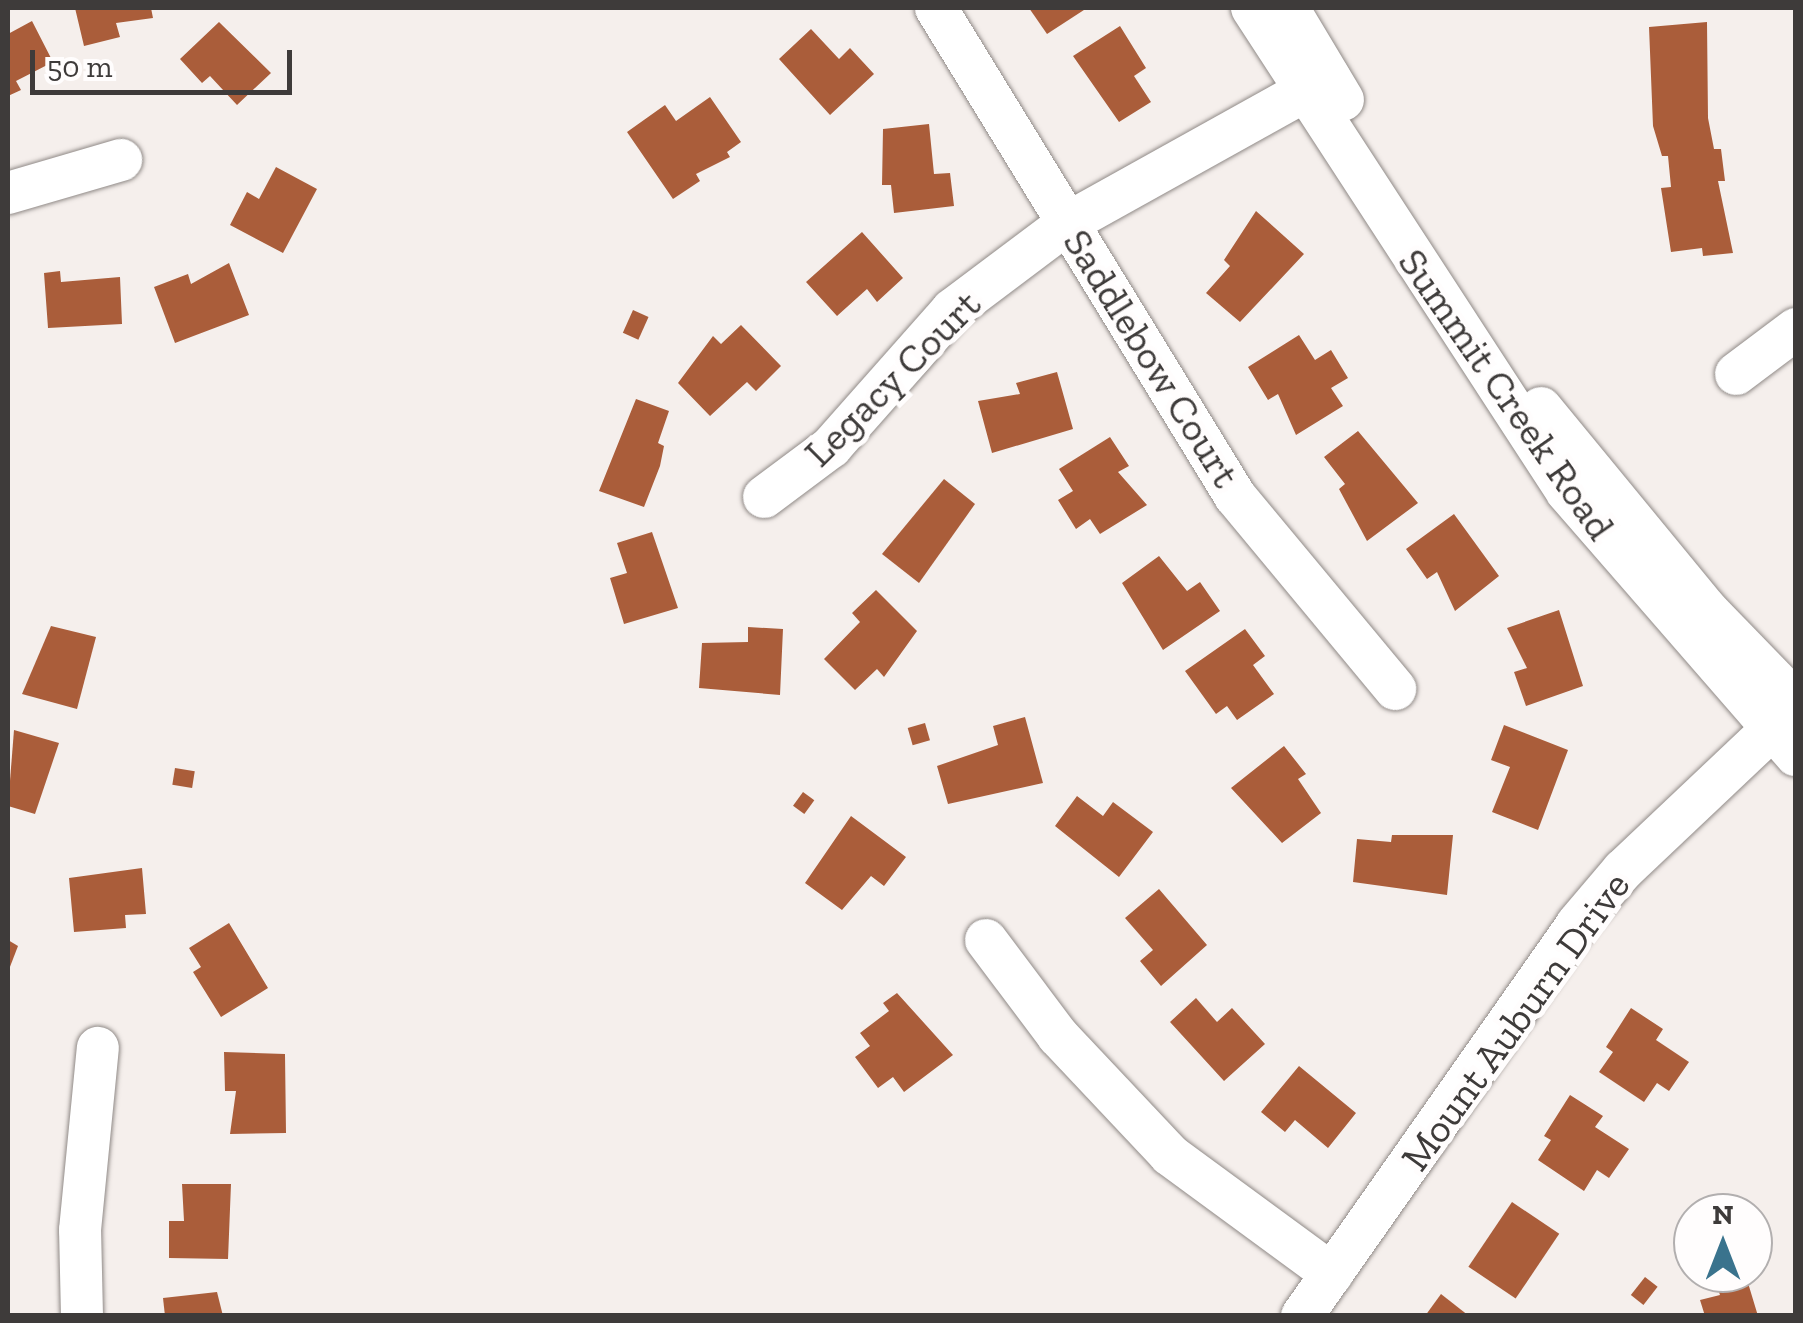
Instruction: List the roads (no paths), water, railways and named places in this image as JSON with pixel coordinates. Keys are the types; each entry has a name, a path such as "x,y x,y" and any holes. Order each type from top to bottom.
{"street":[{"name":"Saddlebow Court","path":"936,8 1235,496 1395,689"},
{"name":"Summit Creek Road","path":"1252,8 1317,85 1546,416 1706,609 1790,723"},
{"name":"Summit Creek Road","path":"1288,8 1317,85"},
{"name":"Legacy Court","path":"764,497 831,447 952,310 1068,222 1317,85"},
{"path":"8,193 121,160"},
{"path":"1736,374 1796,329"},
{"name":"Mount Auburn Drive","path":"1302,1316 1576,924 1622,870 1790,723"},
{"path":"986,940 1058,1036 1170,1155 1332,1274"},
{"path":"82,1316 80,1230 98,1048"}]}
